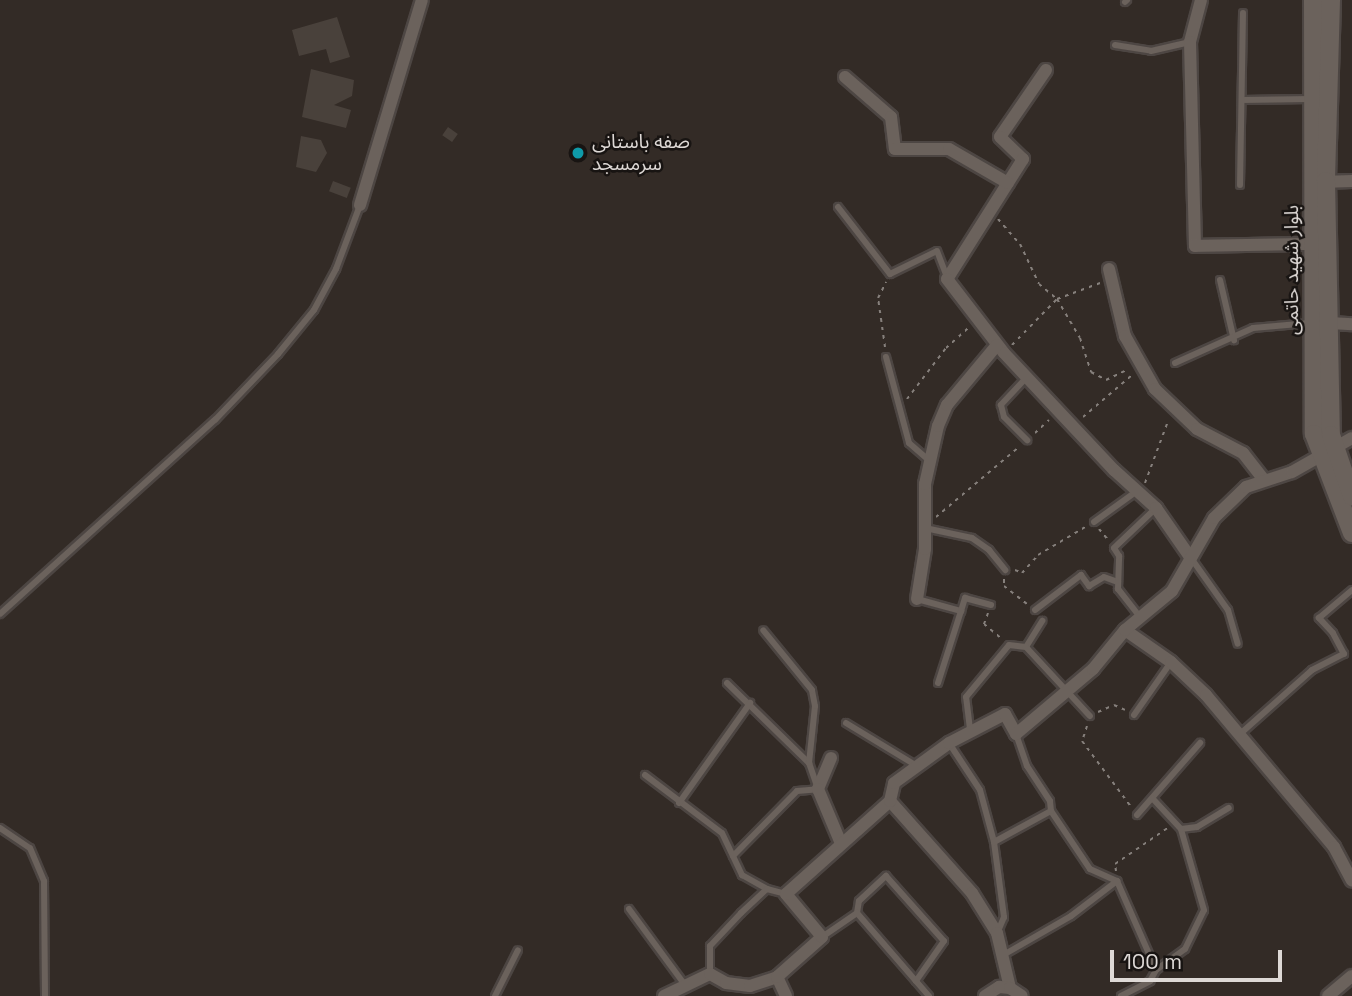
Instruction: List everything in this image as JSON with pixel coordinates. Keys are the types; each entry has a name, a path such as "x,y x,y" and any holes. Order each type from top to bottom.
{"main road":[{"name":"بلوار شهید حاتمی","path":"1313,0 1311,99 1320,182 1312,244 1321,323"},
{"name":"بلوار شهید حاتمی","path":"1331,0 1320,182 1321,323 1314,434 1352,496"},
{"name":"بلوار شهید حاتمی","path":"1327,455 1352,533"}],"street":[{"path":"359,205 422,0"},
{"path":"1201,0 1190,42 1195,246 1312,244"},
{"path":"1046,71 1000,137 1023,159 947,279 1001,349 1156,508 1190,557"},
{"path":"845,77 891,117 895,149 950,149 1008,183"},
{"path":"1320,182 1352,181"},
{"path":"1110,274 1125,336 1140,365 1173,410 1197,429 1243,453 1263,479"},
{"path":"1321,323 1352,324"},
{"path":"917,599 925,527 925,484 947,405 1001,349"},
{"path":"667,995 710,974 726,983 750,986 777,977 822,937 786,894 840,841 890,801 894,783 970,729 1004,714 1016,734 1093,668 1125,630 1172,591 1214,518 1246,487 1263,479 1292,472 1327,455 1352,438"},
{"path":"1125,630 1171,662 1240,734 1334,847 1352,881"},
{"path":"831,758 818,789 840,841"},
{"path":"890,801 972,893 997,933 1005,954 1010,988"},
{"path":"1328,996 1352,976"},
{"path":"777,977 786,996"},
{"path":"985,996 999,987 1010,988 1022,996"}],"lane":[{"path":"1240,185 1242,13"},
{"path":"1115,45 1151,51 1190,42"},
{"path":"1242,100 1311,99"},
{"path":"0,614 215,420 278,354 314,310 336,269 359,205"},
{"path":"838,207 890,275 937,251 947,279"},
{"path":"1220,281 1226,320 1234,340"},
{"path":"1175,363 1234,340 1253,328 1321,323"},
{"path":"886,357 898,411 909,443 933,463"},
{"path":"1027,377 1001,405 1004,417 1027,440"},
{"path":"1094,523 1137,491"},
{"path":"1140,617 1118,582 1119,556 1114,548 1156,508"},
{"path":"925,527 972,538 1005,570"},
{"path":"1190,557 1228,610 1238,644"},
{"path":"1035,610 1081,575 1089,586 1104,577 1118,582"},
{"path":"1240,734 1312,670 1344,654 1333,632 1319,618 1352,590"},
{"path":"938,684 965,598 992,605"},
{"path":"917,599 961,611"},
{"path":"1026,647 1042,621"},
{"path":"733,856 797,791 818,789 809,763 815,706 812,690 763,630"},
{"path":"970,729 966,697 1009,645 1026,647 1090,716"},
{"path":"1134,715 1171,662"},
{"path":"727,683 809,763"},
{"path":"679,803 750,703"},
{"path":"846,723 917,766"},
{"path":"1016,734 1027,766 1050,801 1051,811 1090,869 1117,881 1156,970"},
{"path":"949,743 979,790 994,842 1004,918 997,933"},
{"path":"1137,815 1199,743"},
{"path":"645,775 722,833 742,876 766,889 786,894"},
{"path":"1121,996 1150,981 1156,970 1185,949 1204,910 1181,829 1153,799"},
{"path":"1181,829 1197,827 1229,808"},
{"path":"994,842 1051,811"},
{"path":"0,828 30,848 44,881 45,996"},
{"path":"822,937 857,913 859,901 886,876 944,941 916,981"},
{"path":"1005,954 1071,916 1117,881"},
{"path":"710,974 710,946 766,889"},
{"path":"629,909 685,985"},
{"path":"857,913 929,996"},
{"path":"495,996 518,950"}],"path":[{"path":"990,211 1020,244 1039,284 1057,299 1080,338 1091,372 1106,380 1140,365"},
{"path":"1001,349 1057,299 1110,274"},
{"path":"886,357 878,298 890,275"},
{"path":"898,411 946,348 977,320"},
{"path":"1074,424 1140,365"},
{"path":"925,527 1060,410"},
{"path":"1137,491 1162,445 1173,410"},
{"path":"1035,610 1004,586 1005,570 1022,573 1038,555 1094,523 1114,548"},
{"path":"992,605 984,624 1009,645"},
{"path":"1134,715 1114,705 1090,716 1082,741 1137,815"},
{"path":"1117,881 1115,863 1175,823"}],"building":[{"path":"337,17 350,57 330,63 326,49 299,56 292,30"},
{"path":"311,69 354,80 352,96 334,105 351,110 346,128 302,117"},
{"path":"448,127 458,134 452,142 442,135"},
{"path":"301,136 321,140 327,153 316,172 296,167"},
{"path":"333,181 351,188 347,198 329,191"}],"place":[{"name":"صفه باستانی سرمسجد","path":"578,153"}]}
